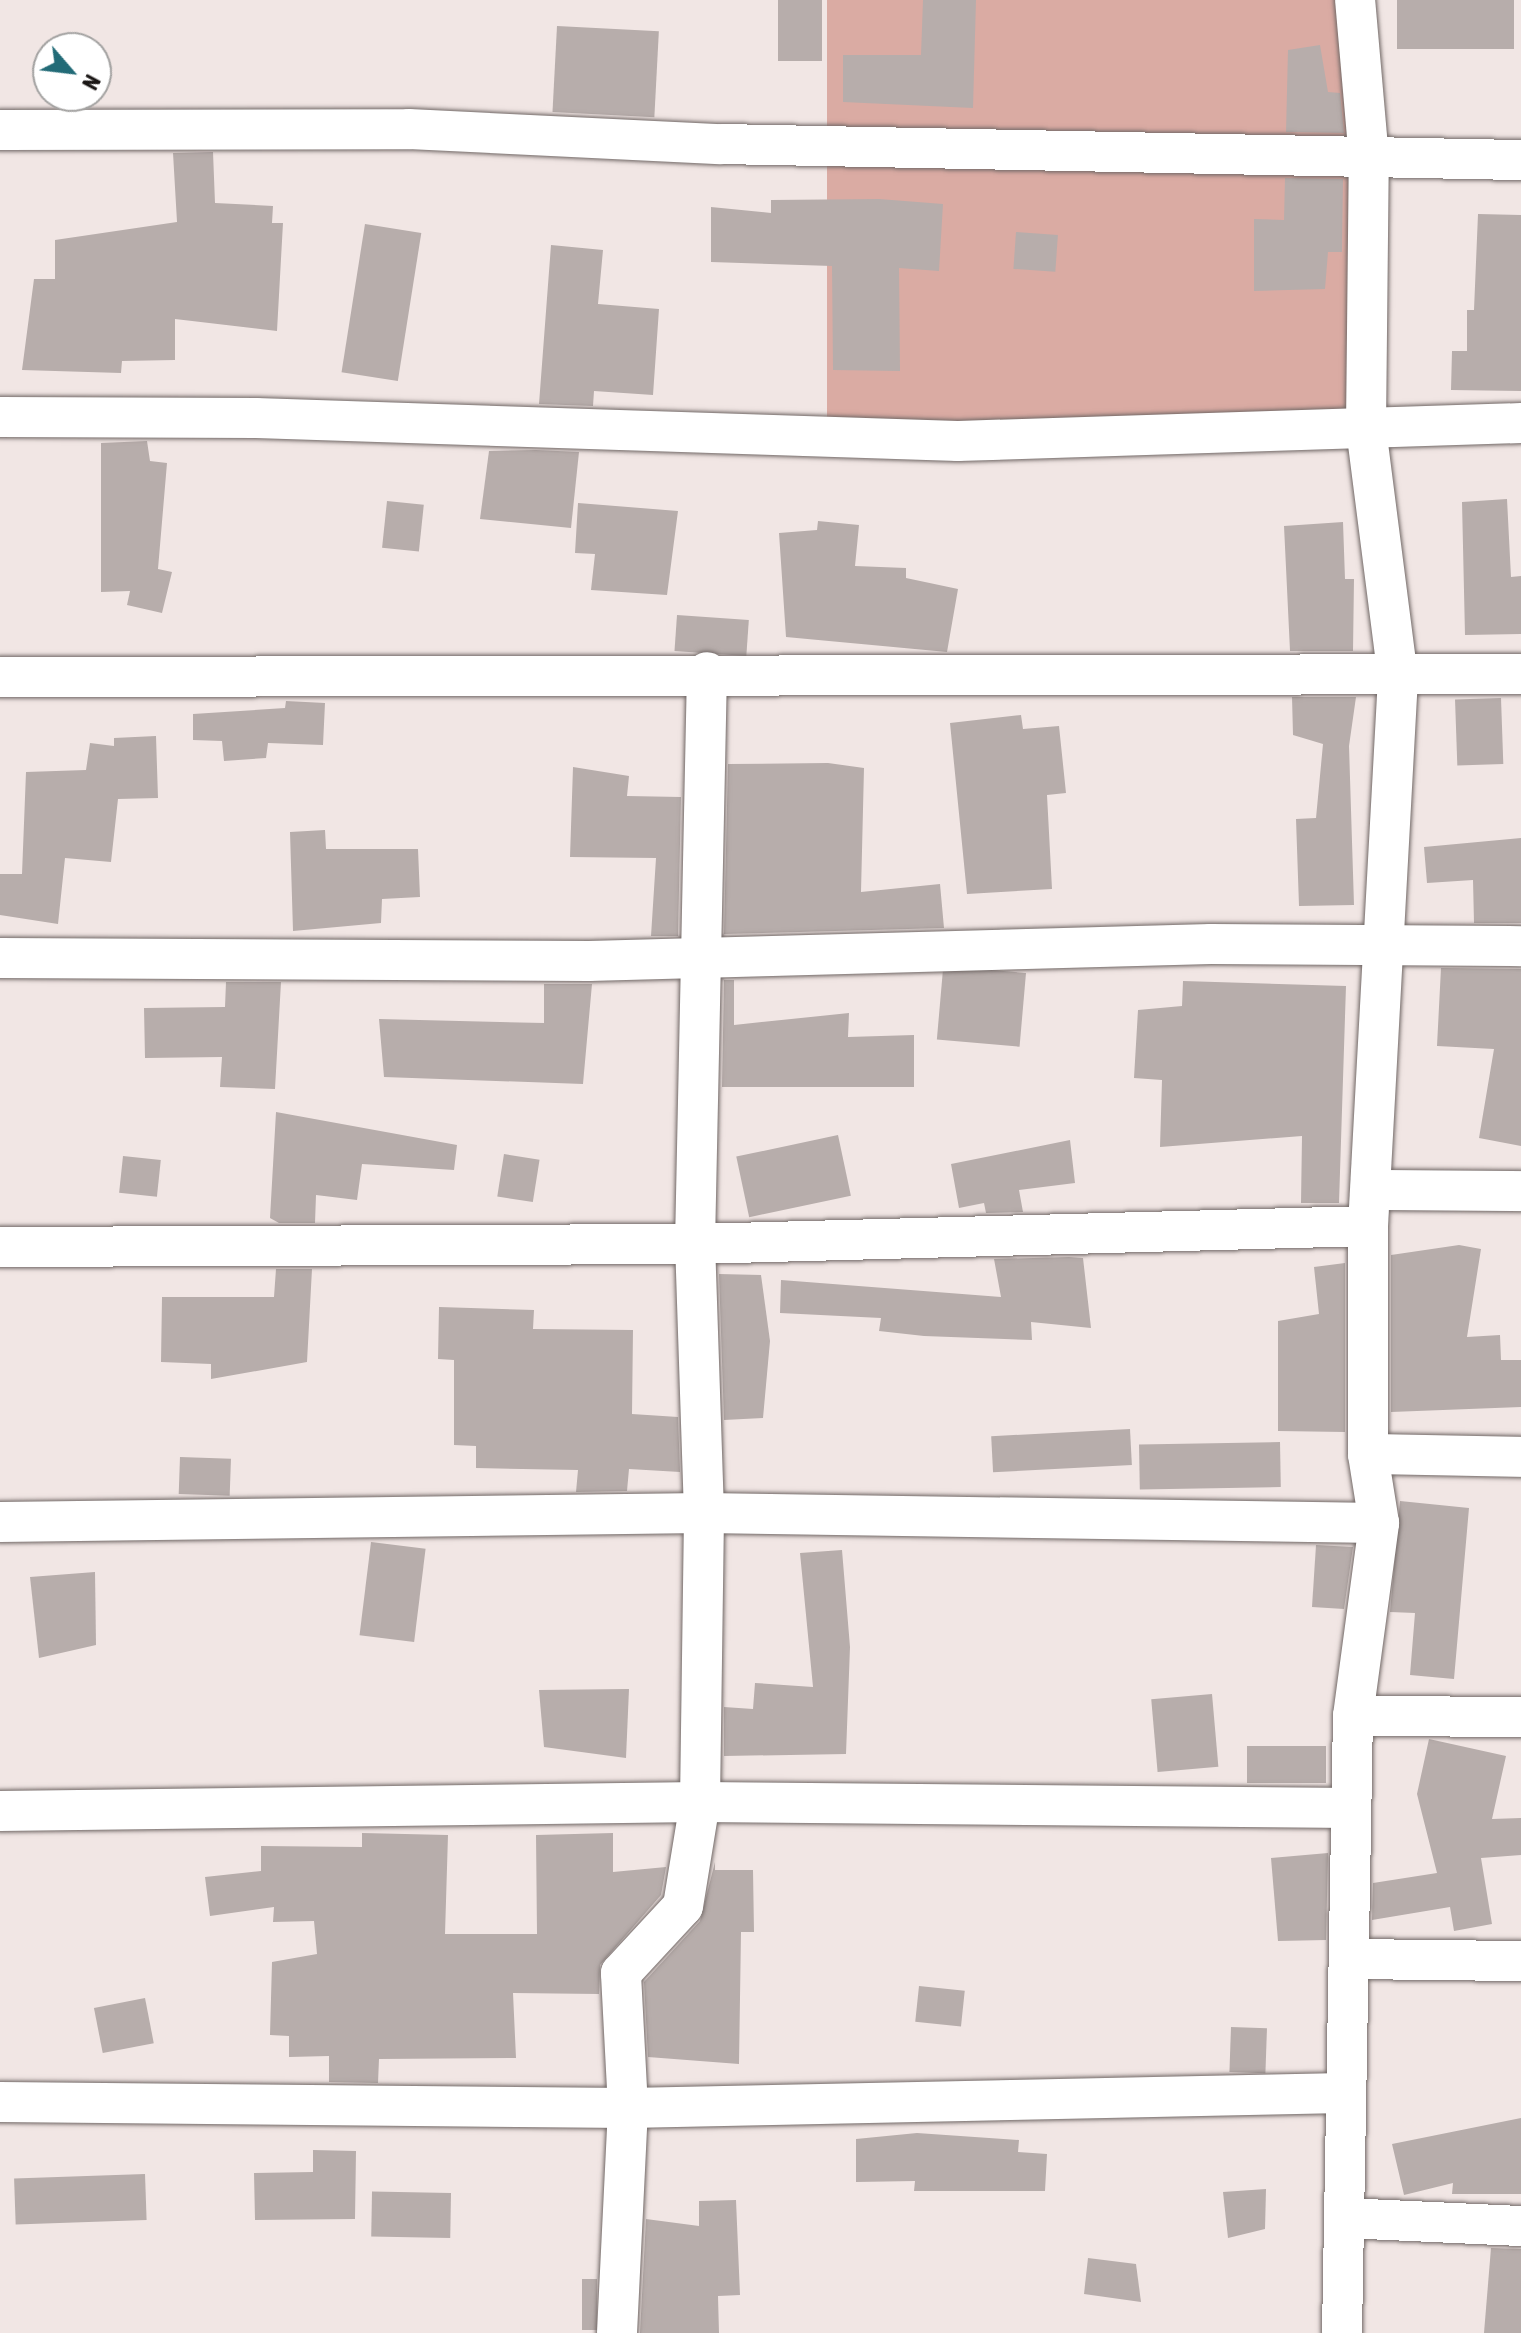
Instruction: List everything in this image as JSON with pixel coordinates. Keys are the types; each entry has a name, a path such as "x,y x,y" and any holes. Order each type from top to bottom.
{"street":[{"path":"1342,2333 1344,2093 1352,1959 1353,1716 1379,1523 1368,1454 1370,1208 1379,946 1398,678 1366,427 1369,159 1355,0"},
{"path":"0,130 409,129 721,144 1521,160"},
{"path":"0,417 958,441 1521,423"},
{"path":"617,2333 628,2108 621,1973 683,1906 700,1802 704,1513 695,1244 704,955 707,672"},
{"path":"0,677 707,672 1398,678 1521,674"},
{"path":"0,958 704,955 1521,946"},
{"path":"0,1247 695,1244 1370,1208 1521,1191"},
{"path":"1368,1454 1521,1457"},
{"path":"0,1522 704,1513 1379,1523"},
{"path":"1353,1716 1521,1717"},
{"path":"0,1811 700,1802 1351,1808"},
{"path":"1352,1959 1521,1961"},
{"path":"0,2102 628,2108 1344,2093"},
{"path":"1344,2218 1521,2226"}],"shaded area":[{"path":"827,0 1365,0 1365,426 827,426"}],"building":[{"path":"778,0 822,0 822,61 778,61"},
{"path":"923,0 976,0 973,108 843,102 843,55 921,55"},
{"path":"1397,0 1514,0 1514,49 1397,49"},
{"path":"557,26 659,31 654,117 552,112"},
{"path":"1320,45 1328,92 1340,93 1344,133 1286,132 1288,50"},
{"path":"213,152 215,203 273,206 272,223 283,223 277,331 175,319 175,360 122,361 121,373 22,370 34,279 55,279 55,240 177,222 173,153"},
{"path":"1285,178 1343,179 1342,252 1328,252 1325,289 1254,291 1254,219 1284,220"},
{"path":"879,199 943,204 939,271 899,268 900,371 833,370 832,266 711,262 711,207 771,213 771,200"},
{"path":"1478,214 1521,215 1521,391 1451,390 1452,351 1467,351 1467,310 1474,310"},
{"path":"365,224 421,233 398,381 342,372"},
{"path":"1016,232 1058,235 1055,272 1013,269"},
{"path":"551,245 603,250 598,304 659,309 653,395 594,391 593,406 539,404"},
{"path":"147,441 150,461 167,463 158,569 172,572 162,613 127,605 130,591 101,592 101,443"},
{"path":"489,451 579,452 571,528 480,519"},
{"path":"1507,499 1511,577 1521,576 1521,634 1465,635 1462,502"},
{"path":"387,501 424,505 419,552 382,548"},
{"path":"578,503 678,511 667,595 591,590 595,554 575,553"},
{"path":"818,521 859,525 855,566 906,568 906,578 958,589 947,652 786,637 779,533 817,530"},
{"path":"1343,522 1345,579 1354,579 1353,651 1290,651 1284,526"},
{"path":"677,615 749,620 746,656 674,651"},
{"path":"1292,697 1356,697 1349,746 1354,905 1299,906 1296,819 1316,818 1323,744 1293,735"},
{"path":"1501,698 1503,764 1457,766 1455,700"},
{"path":"286,701 325,703 323,745 268,743 266,758 224,761 222,741 193,740 193,714 285,708"},
{"path":"1021,715 1023,729 1059,726 1066,793 1047,795 1052,889 967,894 950,723"},
{"path":"156,736 158,798 118,799 111,862 65,858 58,924 0,915 0,874 22,874 26,772 86,770 90,743 114,746 114,738"},
{"path":"828,763 864,768 861,892 940,884 944,928 724,934 728,764"},
{"path":"573,767 629,776 627,796 681,797 678,936 651,936 656,858 570,857"},
{"path":"325,830 326,849 418,849 420,897 382,899 381,923 293,931 290,832"},
{"path":"1521,838 1521,923 1474,923 1473,880 1427,883 1424,847"},
{"path":"943,966 1026,973 1020,1047 937,1039"},
{"path":"1441,968 1521,969 1521,1146 1479,1138 1494,1049 1437,1046"},
{"path":"724,980 734,980 734,1025 849,1013 848,1037 914,1035 914,1087 722,1087"},
{"path":"1183,981 1346,986 1339,1203 1301,1203 1302,1136 1160,1147 1162,1080 1134,1078 1138,1010 1182,1006"},
{"path":"226,982 281,982 275,1089 220,1087 222,1057 145,1058 144,1008 225,1007"},
{"path":"544,984 592,984 583,1084 384,1077 379,1019 544,1023"},
{"path":"276,1112 457,1145 454,1170 362,1164 357,1200 316,1195 315,1223 279,1223 270,1218"},
{"path":"838,1135 851,1196 749,1217 736,1157"},
{"path":"1070,1140 1075,1183 1019,1190 1023,1212 986,1213 984,1203 959,1208 951,1164"},
{"path":"504,1154 540,1160 533,1202 497,1196"},
{"path":"123,1156 161,1160 157,1197 119,1193"},
{"path":"1459,1245 1481,1249 1467,1337 1500,1335 1501,1360 1521,1360 1521,1407 1391,1412 1391,1255"},
{"path":"1083,1258 1091,1328 1031,1322 1032,1340 924,1336 879,1331 881,1318 780,1313 781,1280 1001,1297 994,1259"},
{"path":"1345,1263 1345,1432 1278,1431 1278,1321 1319,1314 1314,1267"},
{"path":"276,1269 312,1269 307,1362 211,1379 211,1364 161,1362 162,1297 274,1297"},
{"path":"719,1274 761,1275 770,1341 763,1418 724,1420"},
{"path":"439,1307 534,1310 533,1329 633,1330 632,1414 678,1417 680,1472 629,1469 627,1491 576,1492 578,1470 476,1468 476,1446 454,1445 454,1360 438,1359"},
{"path":"1130,1429 1132,1465 993,1472 991,1436"},
{"path":"1280,1442 1281,1487 1140,1489 1139,1444"},
{"path":"180,1457 231,1459 230,1496 179,1494"},
{"path":"1400,1501 1469,1508 1454,1679 1410,1675 1415,1613 1390,1612"},
{"path":"371,1542 426,1549 414,1642 360,1635"},
{"path":"1316,1545 1353,1547 1344,1609 1312,1607"},
{"path":"842,1550 850,1647 846,1754 724,1756 724,1707 753,1709 755,1683 813,1687 800,1553"},
{"path":"95,1572 96,1645 39,1658 30,1577"},
{"path":"629,1689 626,1758 544,1747 539,1690"},
{"path":"1212,1694 1218,1767 1158,1772 1151,1699"},
{"path":"1429,1739 1506,1756 1492,1819 1521,1818 1521,1855 1481,1858 1492,1924 1454,1931 1450,1907 1372,1920 1373,1883 1437,1873 1417,1794"},
{"path":"1247,1746 1326,1746 1326,1783 1247,1783"},
{"path":"362,1833 448,1835 445,1934 537,1934 536,1835 613,1833 613,1872 666,1867 661,1895 600,1965 599,1994 513,1993 516,2058 379,2059 378,2083 329,2082 329,2056 289,2057 289,2036 270,2035 272,1962 317,1954 314,1921 273,1922 274,1907 210,1916 205,1877 261,1871 261,1846 362,1847"},
{"path":"1328,1853 1326,1940 1278,1941 1271,1858"},
{"path":"715,1862 715,1870 753,1870 754,1932 741,1932 739,2064 648,2057 644,1982 700,1921"},
{"path":"919,1986 965,1991 961,2027 915,2022"},
{"path":"145,1998 154,2043 103,2053 94,2008"},
{"path":"1231,2027 1267,2028 1265,2073 1229,2072"},
{"path":"1521,2118 1521,2194 1452,2194 1453,2183 1404,2195 1392,2144"},
{"path":"917,2133 1019,2140 1018,2152 1047,2154 1045,2191 914,2191 915,2181 856,2182 856,2139"},
{"path":"313,2150 356,2151 355,2219 255,2220 254,2173 313,2172"},
{"path":"145,2174 147,2220 16,2225 14,2179"},
{"path":"1266,2189 1265,2229 1228,2238 1223,2192"},
{"path":"372,2192 451,2193 450,2238 371,2237"},
{"path":"736,2200 740,2295 718,2296 719,2333 640,2333 646,2219 699,2226 699,2201"},
{"path":"1491,2248 1521,2249 1521,2333 1484,2333"},
{"path":"1088,2258 1136,2264 1141,2302 1084,2294"},
{"path":"582,2279 597,2279 597,2330 582,2330"}]}
